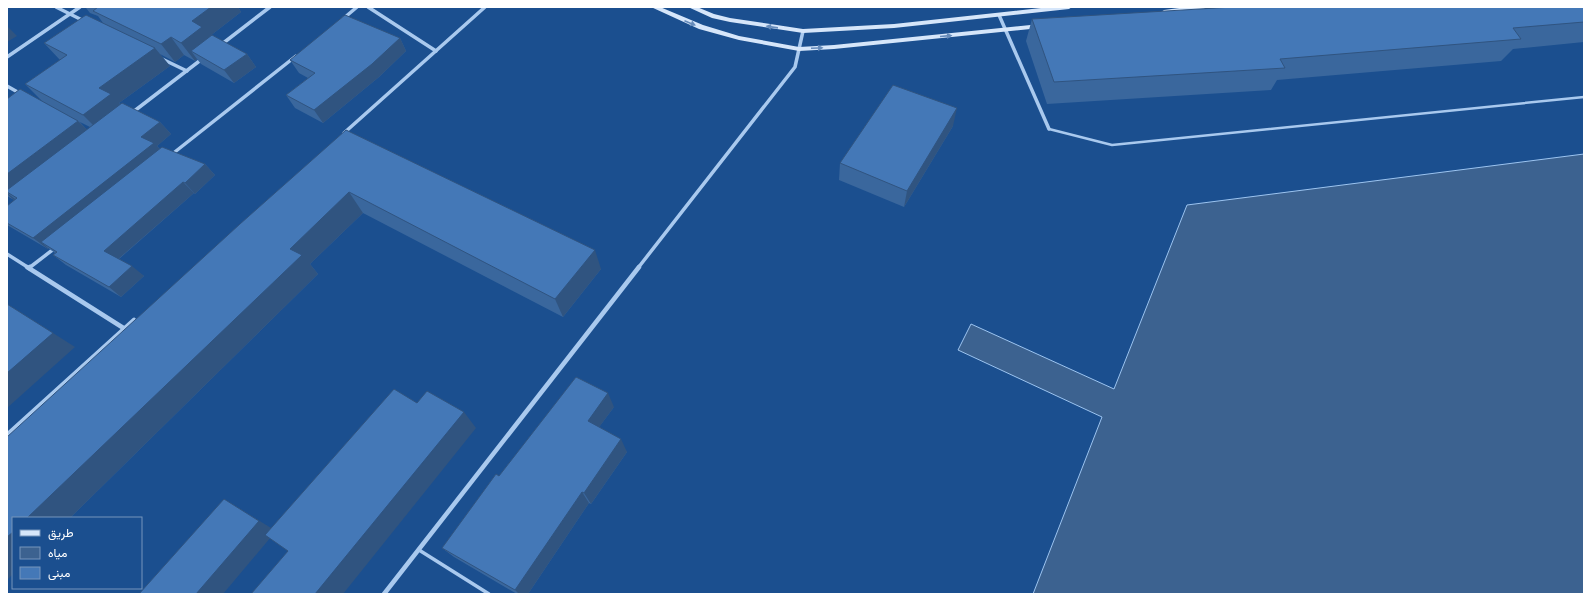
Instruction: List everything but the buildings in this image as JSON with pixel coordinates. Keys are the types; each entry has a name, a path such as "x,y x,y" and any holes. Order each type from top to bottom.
{"street":[{"path":"56,7 90,24"},
{"path":"7,56 80,7"},
{"path":"217,48 270,7"},
{"path":"339,22 357,7"},
{"path":"368,7 436,51"},
{"path":"342,135 485,7"},
{"path":"654,7 701,27 739,38 799,49 834,47 1046,25"},
{"path":"691,7 712,16 730,20 803,31 894,26 1070,7"},
{"path":"1156,12 1204,7"},
{"path":"999,15 1049,129"},
{"path":"384,594 795,67 803,31"},
{"path":"166,160 302,51"},
{"path":"152,54 187,71"},
{"path":"132,113 205,57"},
{"path":"7,86 27,97"},
{"path":"29,268 60,243"},
{"path":"7,254 125,329"},
{"path":"7,435 136,318"}],"lane":[{"path":"1049,129 1112,145 1584,97"},
{"path":"419,550 489,594"}],"water":[{"path":"1584,154 1584,594 1033,594 1102,417 958,350 971,324 1114,389 1187,205"}]}
